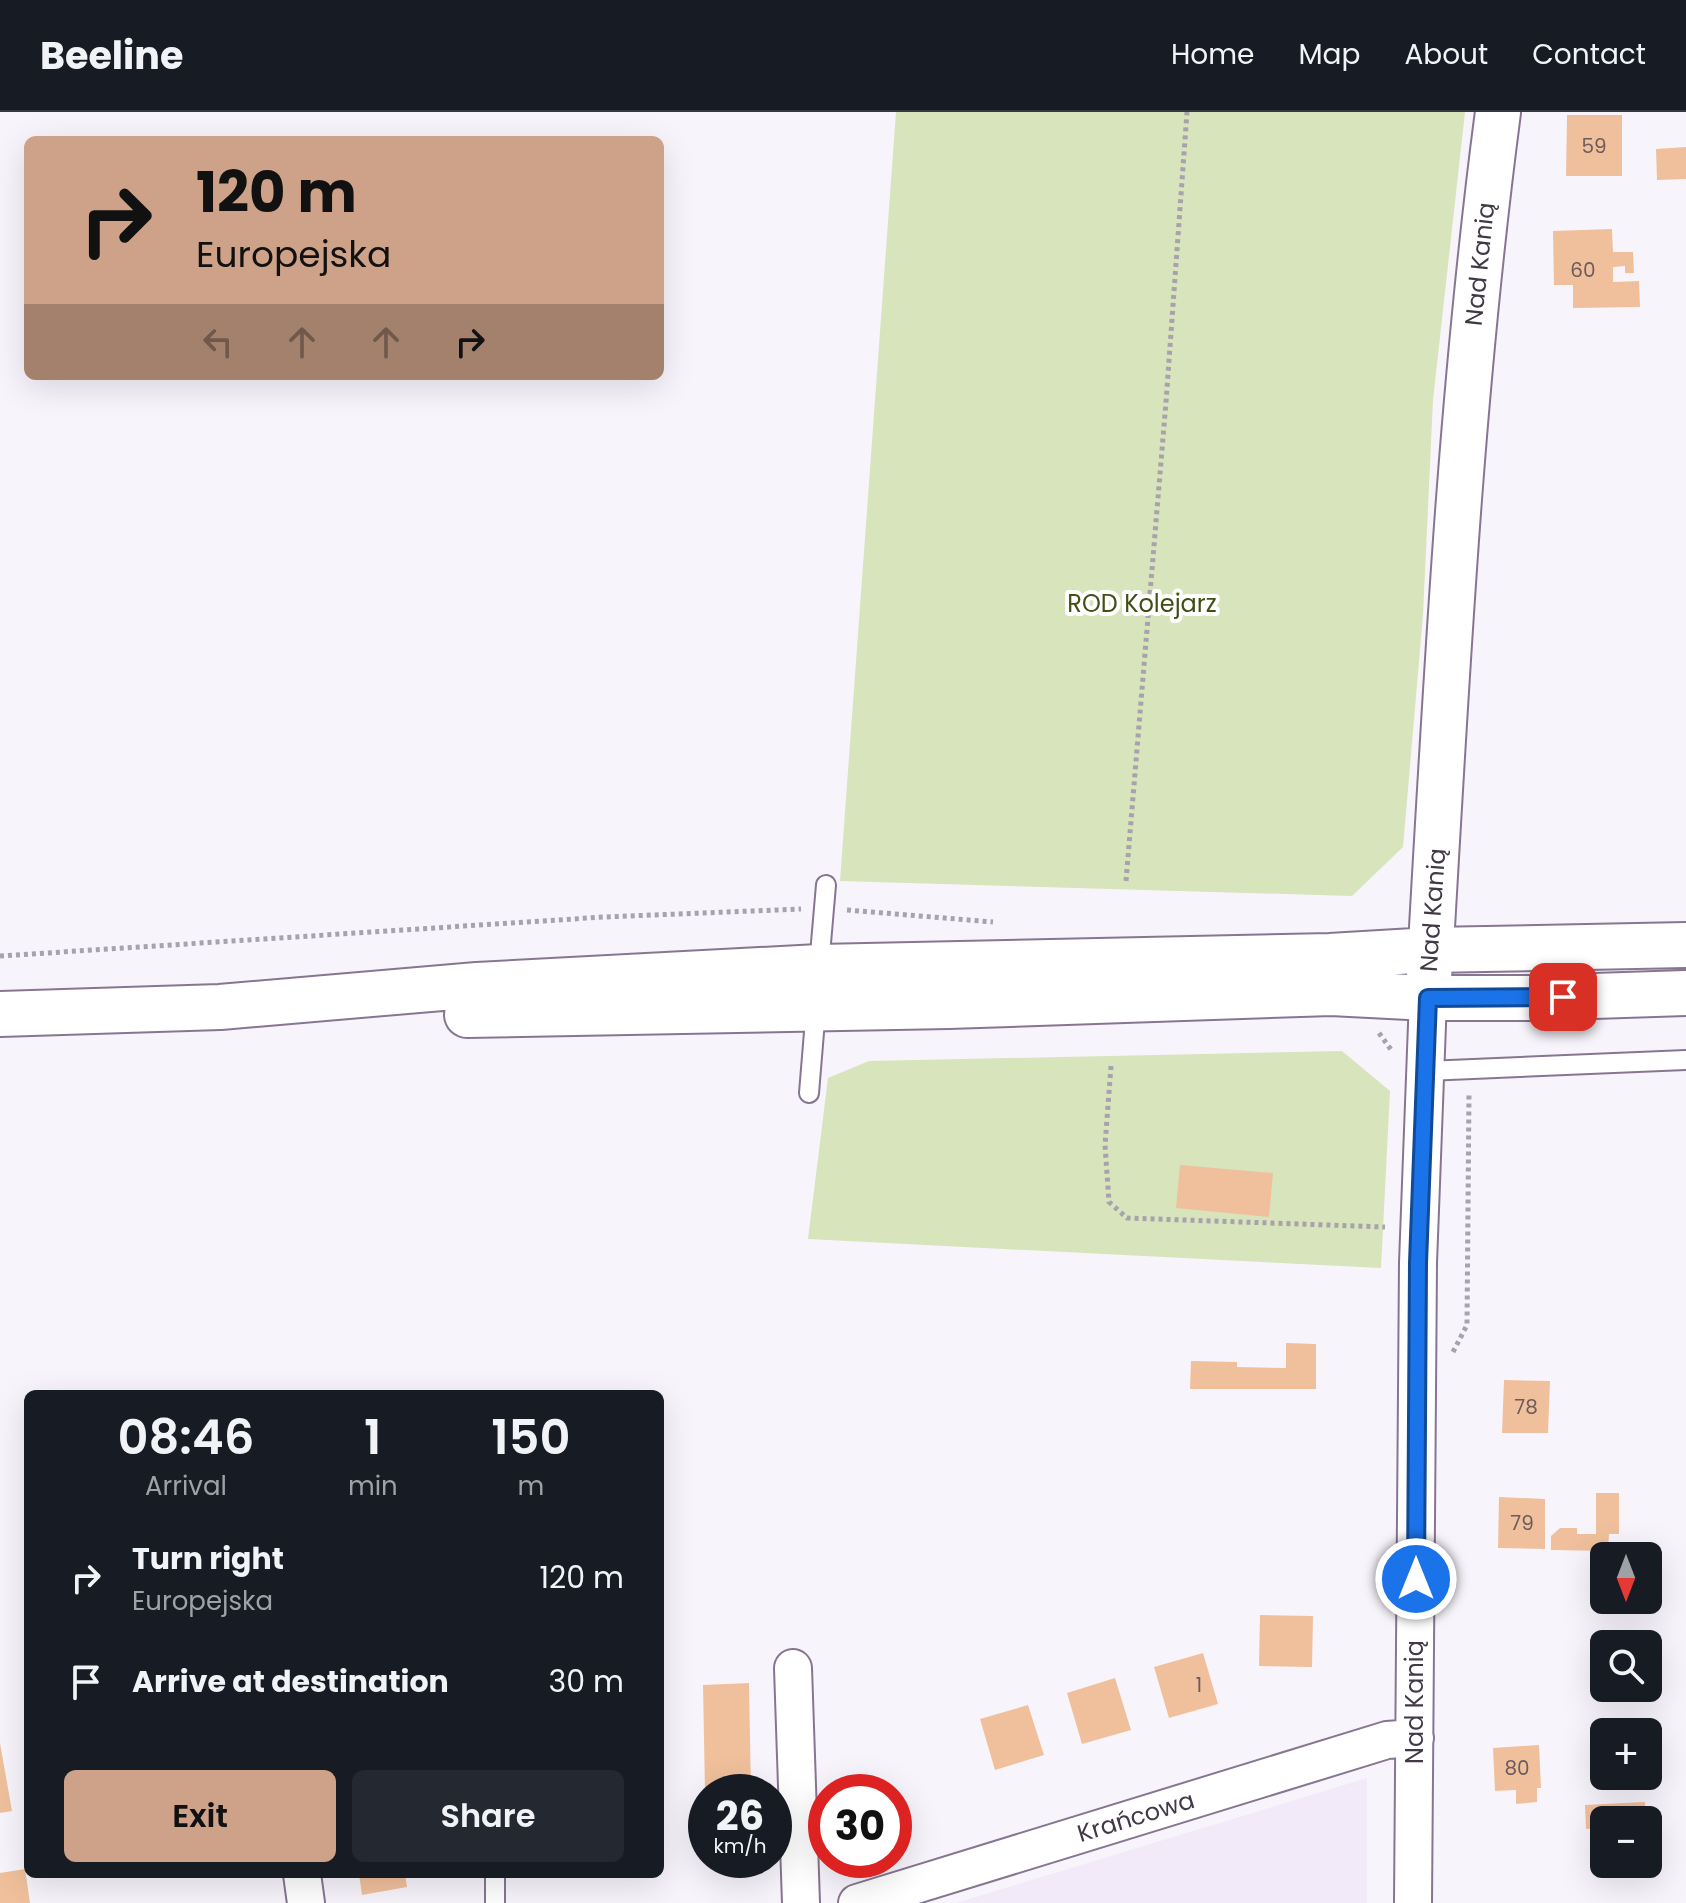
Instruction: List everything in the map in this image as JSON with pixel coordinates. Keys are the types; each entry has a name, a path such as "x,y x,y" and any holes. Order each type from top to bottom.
{"street":[{"name":"Nad Kanią","path":"1413,1903 1420,1228 1428,998 1470,354 1498,112"},
{"path":"0,1014 220,1007 463,1015 818,987 1431,950 1686,945"},
{"path":"818,987 949,1006 1331,993 1428,998 1686,993"},
{"path":"793,1668 801,1903"},
{"name":"Krańcowa","path":"857,1903 1387,1740 1415,1738"},
{"path":"303,1878 306,1903"}],"lane":[{"path":"809,1093 826,885"},
{"path":"1426,1071 1686,1060"},
{"path":"495,1878 495,1903"}],"path":[{"path":"1126,881 1187,112"},
{"path":"0,956 588,918 824,908 999,922"},
{"path":"1111,1066 1105,1145 1109,1202 1127,1218 1420,1228"}],"shaded area":[{"path":"1367,1778 1367,1903 956,1903"}],"green space":[{"name":"ROD Kolejarz","path":"896,112 1465,112 1433,400 1423,615 1403,847 1352,896 840,881"},
{"path":"1342,1051 1390,1091 1381,1268 808,1239 828,1078 869,1061"}],"building":[{"path":"1567,115 1622,115 1622,176 1566,176"},
{"path":"1686,147 1686,179 1657,180 1656,149"},
{"path":"1612,229 1613,252 1633,252 1634,273 1625,273 1625,266 1613,267 1613,282 1639,281 1640,307 1573,308 1573,285 1554,285 1553,231"},
{"path":"1180,1165 1273,1173 1269,1217 1176,1208"},
{"path":"1286,1343 1316,1344 1316,1389 1190,1389 1191,1361 1237,1362 1237,1367 1286,1368"},
{"path":"1504,1380 1550,1381 1548,1433 1502,1433"},
{"path":"1596,1493 1619,1493 1619,1534 1609,1534 1609,1542 1590,1542 1590,1551 1551,1550 1551,1536 1560,1528 1577,1528 1577,1534 1596,1534"},
{"path":"1499,1497 1545,1499 1545,1549 1498,1548"},
{"path":"1260,1615 1313,1616 1312,1667 1259,1666"},
{"path":"1203,1653 1218,1704 1169,1718 1154,1667"},
{"path":"1115,1678 1131,1730 1082,1744 1067,1693"},
{"path":"749,1683 751,1774 705,1774 703,1685"},
{"path":"1028,1705 1044,1755 995,1770 980,1719"},
{"path":"0,1743 12,1811 0,1813"},
{"path":"1539,1745 1541,1788 1537,1788 1537,1802 1516,1804 1516,1790 1495,1791 1493,1748"},
{"path":"1645,1802 1645,1806 1590,1806 1590,1829 1586,1829 1585,1805"},
{"path":"24,1869 30,1903 0,1903 0,1873"},
{"path":"360,1878 406,1878 407,1887 362,1895"}],"route":[{"path":"1416,1579 1418,1263 1428,998 1563,997"}]}
